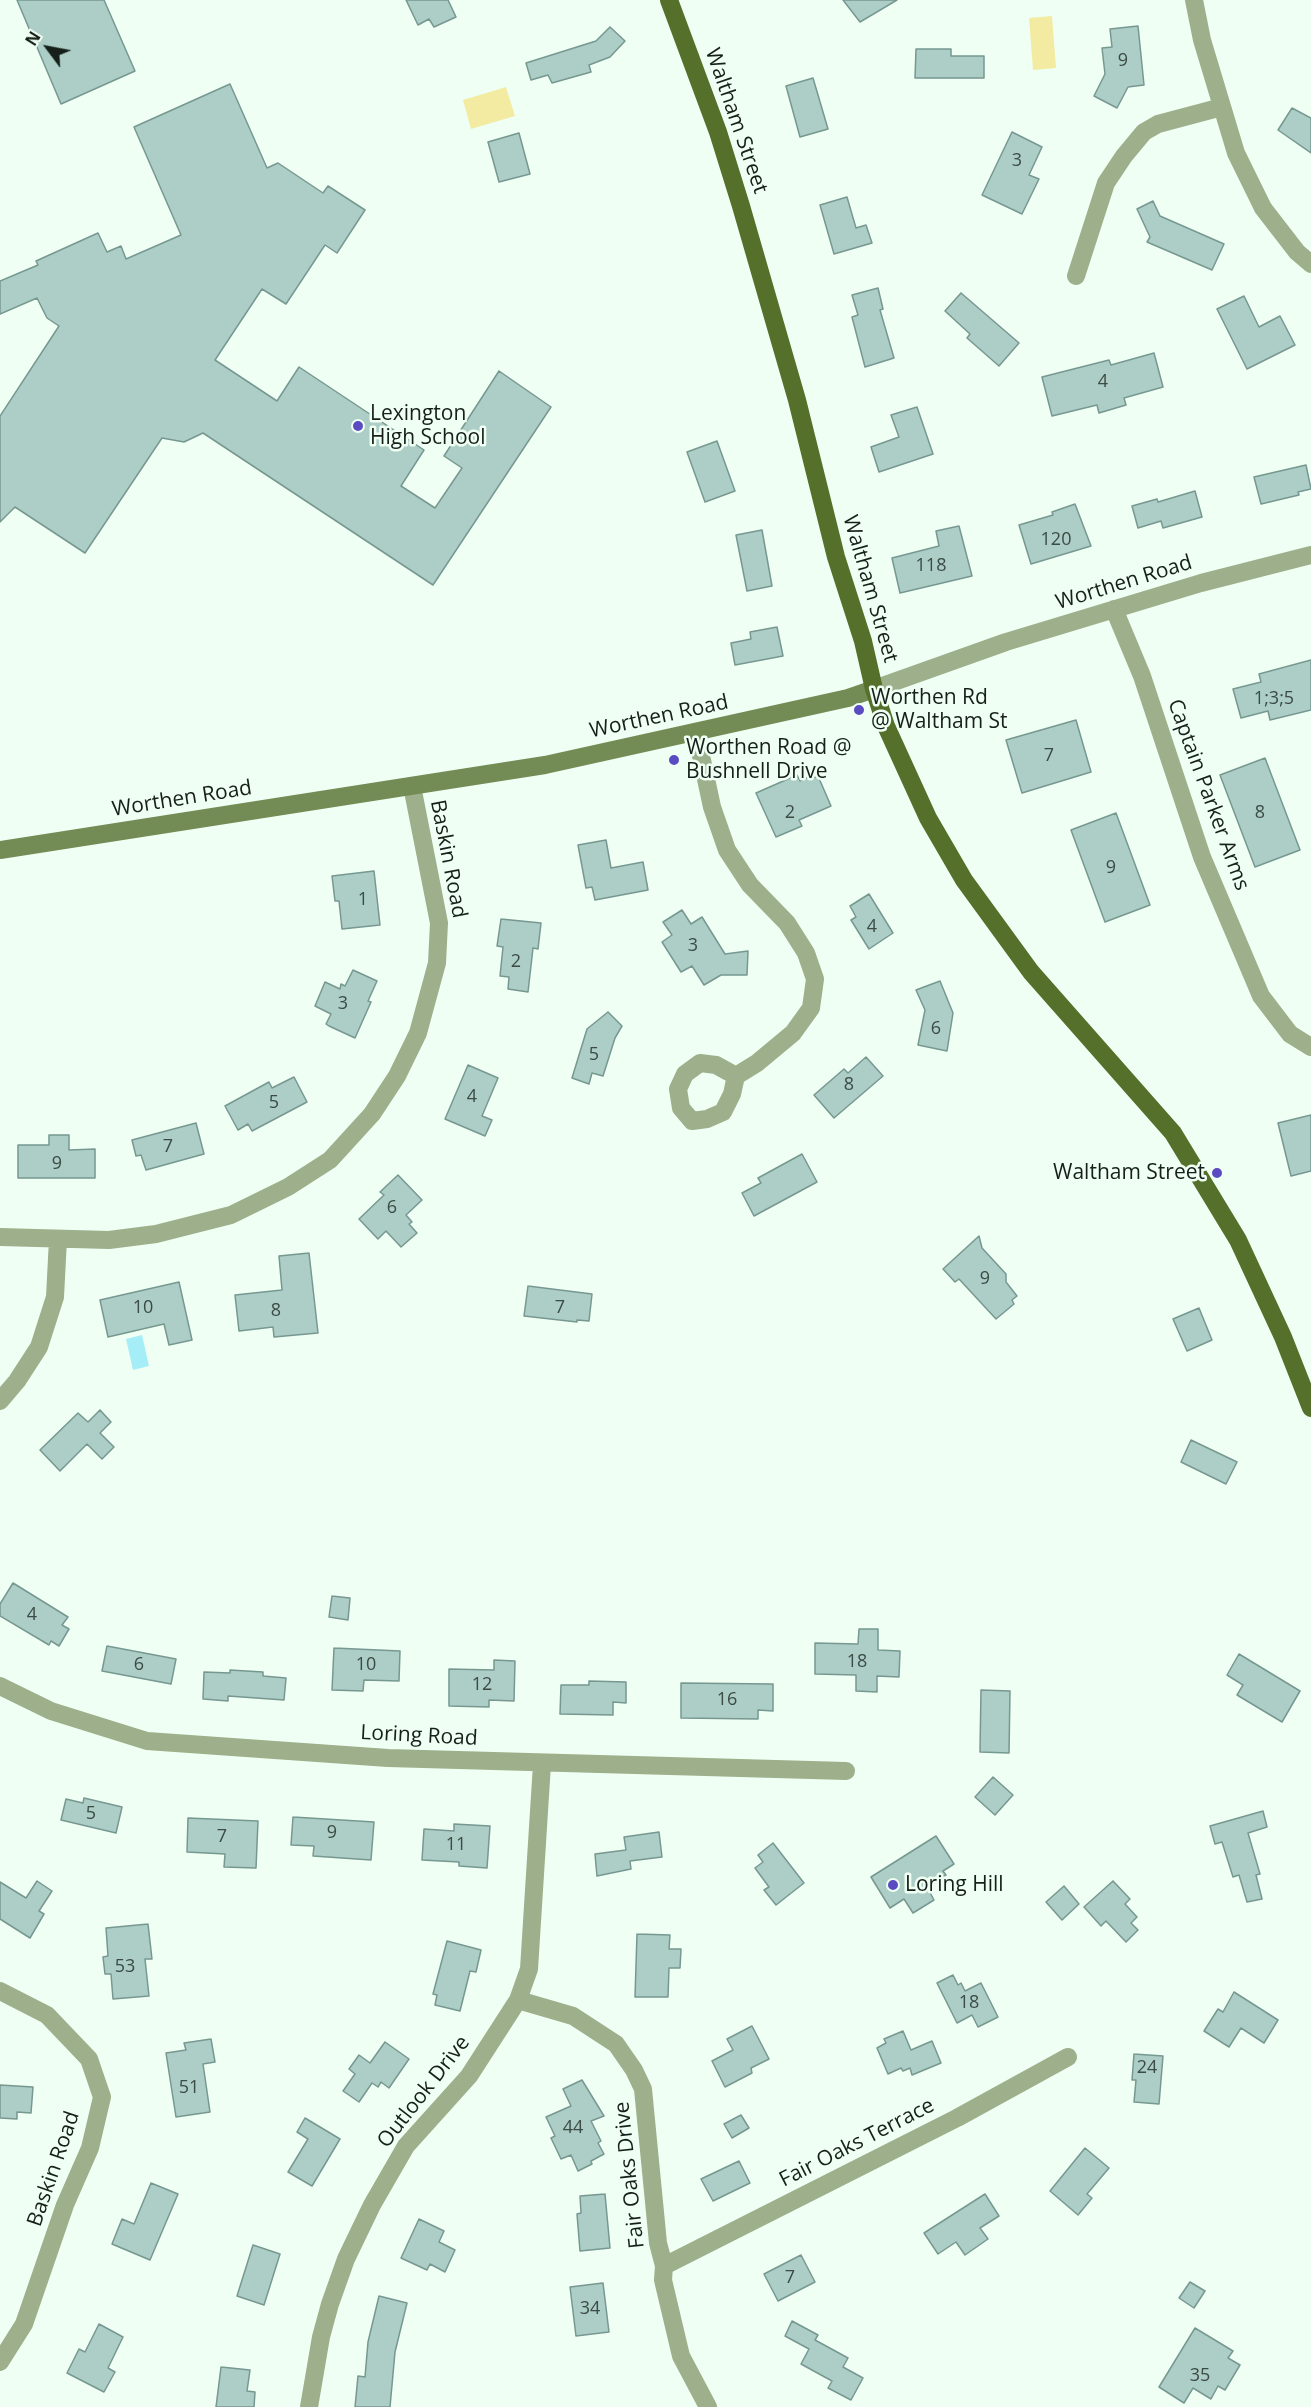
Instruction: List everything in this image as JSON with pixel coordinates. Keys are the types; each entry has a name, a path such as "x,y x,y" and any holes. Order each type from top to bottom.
{"main road":[{"name":"Waltham Street","path":"669,0 718,132 741,206 797,400 836,557 863,641 874,689 886,726 928,818 964,880 1031,972 1173,1133 1208,1189 1243,1251 1311,1408"},
{"name":"Worthen Road","path":"0,850 544,765 848,698 874,689"}],"street":[{"path":"1194,0 1202,40 1236,153 1263,208 1297,252 1311,264"},
{"path":"1076,276 1106,183 1144,132 1158,124 1222,107"},
{"name":"Worthen Road","path":"874,689 994,646 1201,582 1311,555"},
{"name":"Captain Parker Arms","path":"1114,609 1142,676 1202,857 1262,996 1290,1034 1311,1047"},
{"path":"696,732 711,807 727,850 750,885 787,923 806,953 815,979 811,1008 793,1033 758,1063 736,1076"},
{"name":"Baskin Road","path":"0,1237 110,1240 156,1234 231,1215 288,1187 330,1160 372,1114 397,1076 418,1033 437,963 439,923 412,786"},
{"path":"0,1401 18,1381 39,1347 55,1297 58,1239"},
{"name":"Loring Road","path":"0,1686 51,1711 147,1741 388,1758 846,1771"},
{"name":"Outlook Drive","path":"309,2407 321,2337 330,2304 346,2259 372,2205 406,2146 469,2076 518,2000 529,1969 542,1764"},
{"name":"Baskin Road","path":"0,1991 47,2015 88,2058 102,2097 90,2148 65,2205 24,2324 0,2362"},
{"name":"Fair Oaks Drive","path":"518,2000 573,2016 616,2044 634,2070 643,2090 646,2105 648,2150 658,2243 664,2266 663,2280 681,2356 708,2407"},
{"name":"Fair Oaks Terrace","path":"664,2266 957,2118 1068,2057"}],"shaded area":[{"path":"1052,16 1056,68 1033,70 1029,18"},
{"path":"506,87 515,116 471,129 463,100"}],"water":[{"path":"142,1335 149,1366 133,1370 126,1339"}],"building":[{"path":"17,0 104,0 135,71 61,104"},
{"path":"406,0 448,0 456,17 434,27 429,19 418,25"},
{"path":"843,0 897,0 860,22"},
{"path":"1138,26 1144,85 1128,87 1117,108 1094,96 1105,74 1102,48 1112,47 1110,29"},
{"path":"610,27 625,41 610,57 589,65 591,72 552,83 548,75 531,80 526,63 596,41"},
{"path":"916,49 951,49 951,56 984,56 984,78 915,78"},
{"path":"813,78 828,129 800,137 786,86"},
{"path":"230,84 267,168 278,163 323,193 328,186 365,210 337,253 325,245 286,304 262,289 215,360 277,401 299,367 424,450 401,486 435,508 462,468 444,456 499,371 551,407 433,585 203,433 184,442 162,438 85,553 15,507 0,522 0,416 59,326 47,318 37,298 0,314 0,281 38,265 36,261 98,233 107,252 121,246 126,259 181,235 134,127"},
{"path":"1292,108 1311,118 1311,153 1278,130"},
{"path":"1012,132 1042,147 1029,175 1039,179 1022,214 982,195"},
{"path":"519,133 530,174 499,182 488,142"},
{"path":"847,197 856,228 866,225 872,243 834,254 820,205"},
{"path":"1153,201 1160,216 1224,244 1212,270 1147,242 1150,237 1137,209"},
{"path":"878,288 883,309 880,310 894,358 865,367 852,317 858,315 852,295"},
{"path":"961,293 1019,343 999,366 967,338 970,334 945,311"},
{"path":"1244,296 1259,327 1280,316 1295,345 1247,369 1217,309"},
{"path":"1154,353 1163,387 1124,398 1126,405 1099,413 1097,405 1052,416 1042,377 1109,360 1111,365"},
{"path":"917,407 933,454 879,472 871,447 899,437 891,415"},
{"path":"717,441 735,491 705,502 687,452"},
{"path":"1306,465 1311,489 1298,492 1299,495 1261,504 1254,477"},
{"path":"1195,491 1202,517 1163,528 1161,521 1138,528 1132,506 1157,499 1158,502"},
{"path":"1075,504 1091,546 1031,564 1019,525 1053,515 1052,512"},
{"path":"959,526 972,576 900,593 892,558 939,546 936,531"},
{"path":"762,530 772,586 747,591 736,535"},
{"path":"777,627 783,656 735,665 731,643 751,639 750,632"},
{"path":"1311,660 1311,710 1270,720 1268,711 1241,718 1233,689 1261,682 1259,674"},
{"path":"1076,720 1091,772 1022,793 1006,740"},
{"path":"1265,758 1300,850 1255,867 1220,775"},
{"path":"797,775 800,781 812,775 813,778 818,776 831,806 799,820 802,826 776,837 756,793"},
{"path":"1116,813 1150,905 1105,922 1071,830"},
{"path":"606,840 611,868 643,862 648,890 595,900 592,887 586,888 578,845"},
{"path":"374,871 380,925 342,929 339,901 335,901 332,876"},
{"path":"869,894 893,933 869,949 851,920 856,917 850,906"},
{"path":"682,910 691,924 702,917 725,954 748,951 747,975 721,975 704,985 692,966 681,972 662,942 672,935 663,922"},
{"path":"501,919 541,923 538,949 533,948 528,992 508,989 509,977 500,976 503,947 497,946"},
{"path":"353,970 377,981 368,1001 371,1002 355,1038 326,1024 331,1014 315,1006 325,982 340,989 341,984 345,986"},
{"path":"940,981 953,1013 947,1051 918,1045 925,1010 916,990"},
{"path":"608,1012 622,1026 615,1038 603,1076 592,1073 589,1084 572,1078 587,1029"},
{"path":"866,1057 883,1076 834,1118 814,1095 844,1069 848,1073"},
{"path":"468,1065 498,1078 482,1116 492,1120 485,1136 445,1119"},
{"path":"294,1077 307,1102 252,1131 248,1124 238,1130 225,1106 269,1082 272,1088"},
{"path":"1311,1115 1311,1171 1291,1176 1278,1123"},
{"path":"196,1123 204,1154 146,1170 141,1155 136,1156 132,1140"},
{"path":"49,1135 69,1135 69,1150 95,1149 95,1178 18,1178 18,1145 49,1145"},
{"path":"802,1154 817,1182 754,1216 742,1193 761,1183 758,1178"},
{"path":"398,1175 422,1200 406,1215 412,1222 409,1224 417,1233 401,1247 386,1231 378,1239 359,1219 384,1195 380,1192"},
{"path":"979,1236 982,1248 1006,1274 1006,1282 1017,1296 1012,1300 1014,1304 996,1319 959,1279 955,1282 943,1269"},
{"path":"309,1253 318,1333 274,1337 273,1327 239,1331 235,1295 282,1290 279,1256"},
{"path":"179,1282 192,1340 169,1345 164,1324 108,1337 100,1300"},
{"path":"528,1286 592,1294 589,1321 577,1320 577,1322 524,1316"},
{"path":"1199,1308 1212,1340 1187,1351 1173,1319"},
{"path":"100,1410 111,1422 100,1433 114,1447 102,1459 87,1444 60,1471 40,1450 78,1413 88,1422"},
{"path":"1191,1440 1237,1462 1226,1484 1181,1462"},
{"path":"13,1583 68,1617 62,1625 69,1629 59,1646 51,1641 49,1645 0,1616 0,1604"},
{"path":"332,1596 350,1598 348,1620 329,1617"},
{"path":"859,1629 878,1629 878,1650 900,1651 899,1677 877,1676 877,1692 856,1691 856,1675 815,1674 815,1643 858,1644"},
{"path":"107,1646 176,1659 171,1684 102,1671"},
{"path":"334,1648 400,1651 399,1681 364,1680 363,1691 332,1690"},
{"path":"1239,1654 1300,1691 1282,1722 1237,1695 1243,1685 1227,1675"},
{"path":"494,1660 515,1661 514,1701 489,1700 489,1707 449,1706 449,1669 494,1670"},
{"path":"230,1670 263,1672 263,1676 286,1678 284,1700 228,1696 228,1701 203,1699 204,1672 230,1673"},
{"path":"589,1681 626,1682 626,1703 613,1702 613,1715 560,1714 561,1685 589,1685"},
{"path":"681,1683 773,1684 773,1711 758,1710 758,1719 681,1718"},
{"path":"981,1690 1010,1691 1009,1753 980,1752"},
{"path":"993,1777 1013,1795 995,1815 975,1797"},
{"path":"84,1798 122,1807 116,1833 61,1820 66,1799 83,1803"},
{"path":"1263,1811 1267,1827 1248,1833 1260,1874 1256,1875 1262,1899 1247,1902 1239,1875 1233,1877 1222,1842 1215,1844 1210,1826"},
{"path":"293,1817 374,1822 371,1860 313,1856 314,1846 291,1845"},
{"path":"188,1818 258,1821 256,1868 224,1867 225,1854 187,1852"},
{"path":"454,1824 490,1826 487,1868 459,1866 459,1862 422,1860 424,1829 454,1831"},
{"path":"659,1832 662,1857 630,1861 631,1869 597,1876 595,1854 626,1850 624,1837"},
{"path":"936,1836 954,1864 943,1871 946,1875 927,1887 934,1900 913,1913 904,1899 890,1908 871,1877"},
{"path":"773,1843 804,1883 776,1905 764,1890 769,1887 755,1868 763,1862 758,1855"},
{"path":"37,1881 52,1891 39,1911 44,1914 30,1938 0,1919 0,1882 26,1898"},
{"path":"1113,1881 1130,1899 1125,1904 1137,1917 1131,1923 1138,1930 1126,1942 1106,1921 1101,1926 1084,1907"},
{"path":"1064,1886 1079,1904 1062,1920 1046,1902"},
{"path":"148,1924 152,1959 145,1959 149,1996 113,1999 111,1974 105,1974 103,1957 108,1956 106,1928"},
{"path":"637,1934 670,1935 669,1949 681,1949 680,1968 669,1968 668,1997 635,1997"},
{"path":"447,1941 481,1950 476,1972 470,1971 460,2011 435,2005 437,1995 433,1994"},
{"path":"953,1975 958,1985 961,1983 965,1991 981,1983 998,2017 978,2027 972,2015 957,2023 937,1983"},
{"path":"1234,1992 1278,2020 1264,2043 1241,2028 1229,2047 1204,2031 1218,2009 1223,2012"},
{"path":"752,2026 769,2059 751,2068 752,2073 725,2087 712,2061 733,2050 727,2039"},
{"path":"903,2031 911,2050 932,2041 941,2063 912,2075 910,2068 903,2071 901,2068 888,2074 877,2048 886,2043 884,2039"},
{"path":"211,2039 215,2062 203,2064 210,2112 176,2117 166,2053 186,2050 184,2043"},
{"path":"385,2042 409,2059 389,2088 381,2082 378,2087 372,2083 359,2102 343,2091 355,2074 349,2069 359,2055 370,2063"},
{"path":"1134,2054 1163,2056 1159,2104 1134,2102 1136,2080 1132,2080"},
{"path":"582,2080 604,2116 591,2121 601,2141 598,2143 604,2154 591,2161 592,2164 578,2171 571,2155 561,2159 551,2138 555,2136 546,2117 571,2106 563,2089"},
{"path":"0,2085 33,2087 31,2113 17,2112 17,2119 0,2118"},
{"path":"741,2115 749,2128 732,2138 724,2124"},
{"path":"305,2118 340,2139 312,2186 288,2172 308,2139 297,2132"},
{"path":"1085,2148 1109,2168 1087,2194 1092,2198 1078,2215 1050,2191"},
{"path":"739,2161 750,2183 713,2201 701,2179"},
{"path":"151,2183 178,2194 150,2260 112,2244 122,2219 134,2224"},
{"path":"605,2194 610,2248 580,2251 577,2214 581,2213 580,2196"},
{"path":"985,2194 999,2216 980,2228 988,2239 965,2255 956,2242 938,2254 924,2233"},
{"path":"419,2219 444,2231 439,2242 455,2250 445,2272 430,2264 427,2270 401,2258"},
{"path":"253,2245 280,2254 264,2305 237,2296"},
{"path":"801,2255 815,2282 778,2301 764,2274"},
{"path":"1190,2282 1205,2291 1194,2308 1179,2298"},
{"path":"603,2283 609,2332 576,2336 570,2287"},
{"path":"379,2296 407,2303 395,2352 390,2407 355,2407 358,2376 365,2377 368,2342"},
{"path":"792,2321 818,2335 815,2340 848,2358 843,2367 863,2378 851,2400 828,2388 832,2381 801,2364 809,2349 785,2336"},
{"path":"99,2324 123,2337 108,2368 115,2372 104,2392 67,2373 79,2349 85,2352"},
{"path":"1195,2328 1233,2351 1228,2358 1240,2365 1225,2390 1218,2386 1211,2399 1193,2388 1184,2403 1159,2387"},
{"path":"221,2367 250,2370 247,2391 255,2392 254,2407 216,2407"}],"place":[{"name":"Lexington High School","path":"358,426"},
{"name":"Worthen Rd @ Waltham St","path":"859,710"},
{"name":"Worthen Road @ Bushnell Drive","path":"674,760"},
{"name":"Waltham Street","path":"1217,1173"},
{"name":"Loring Hill","path":"893,1885"}]}
